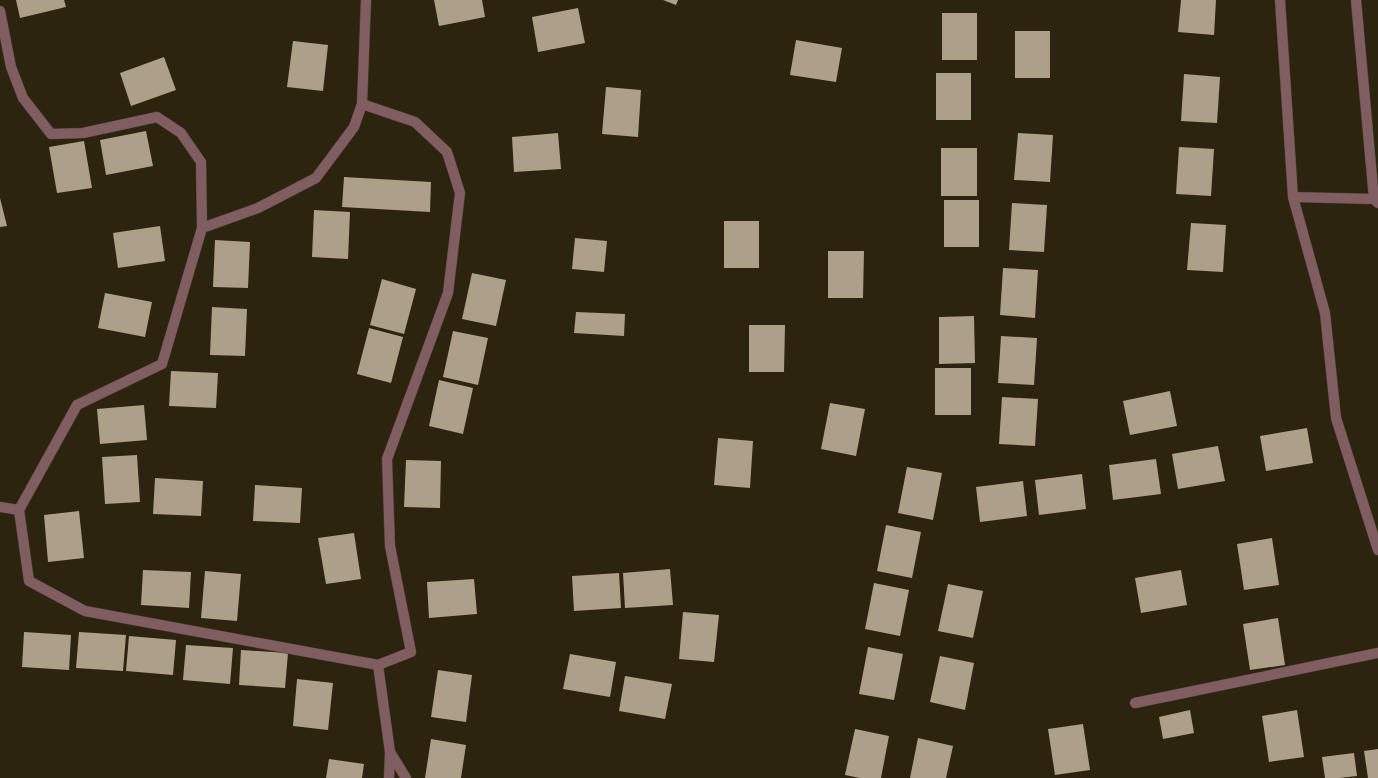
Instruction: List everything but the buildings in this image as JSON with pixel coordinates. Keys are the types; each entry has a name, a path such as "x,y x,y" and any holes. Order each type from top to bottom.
{"street":[{"path":"202,228 258,208 316,178 354,127 362,104 366,0"},
{"path":"1280,0 1293,197 1326,313 1336,418 1378,550"},
{"path":"1293,197 1376,201 1356,0"},
{"path":"0,11 11,68 23,98 52,134 83,133 157,117 181,133 201,162 202,228 162,364 77,405 19,510 29,581 86,611 378,665 411,652 390,546 387,459 448,293 460,194 447,152 415,122 362,104"},
{"path":"0,507 19,510"},
{"path":"1135,703 1378,653"},
{"path":"378,665 390,752 389,778"},
{"path":"390,752 406,778"}]}
